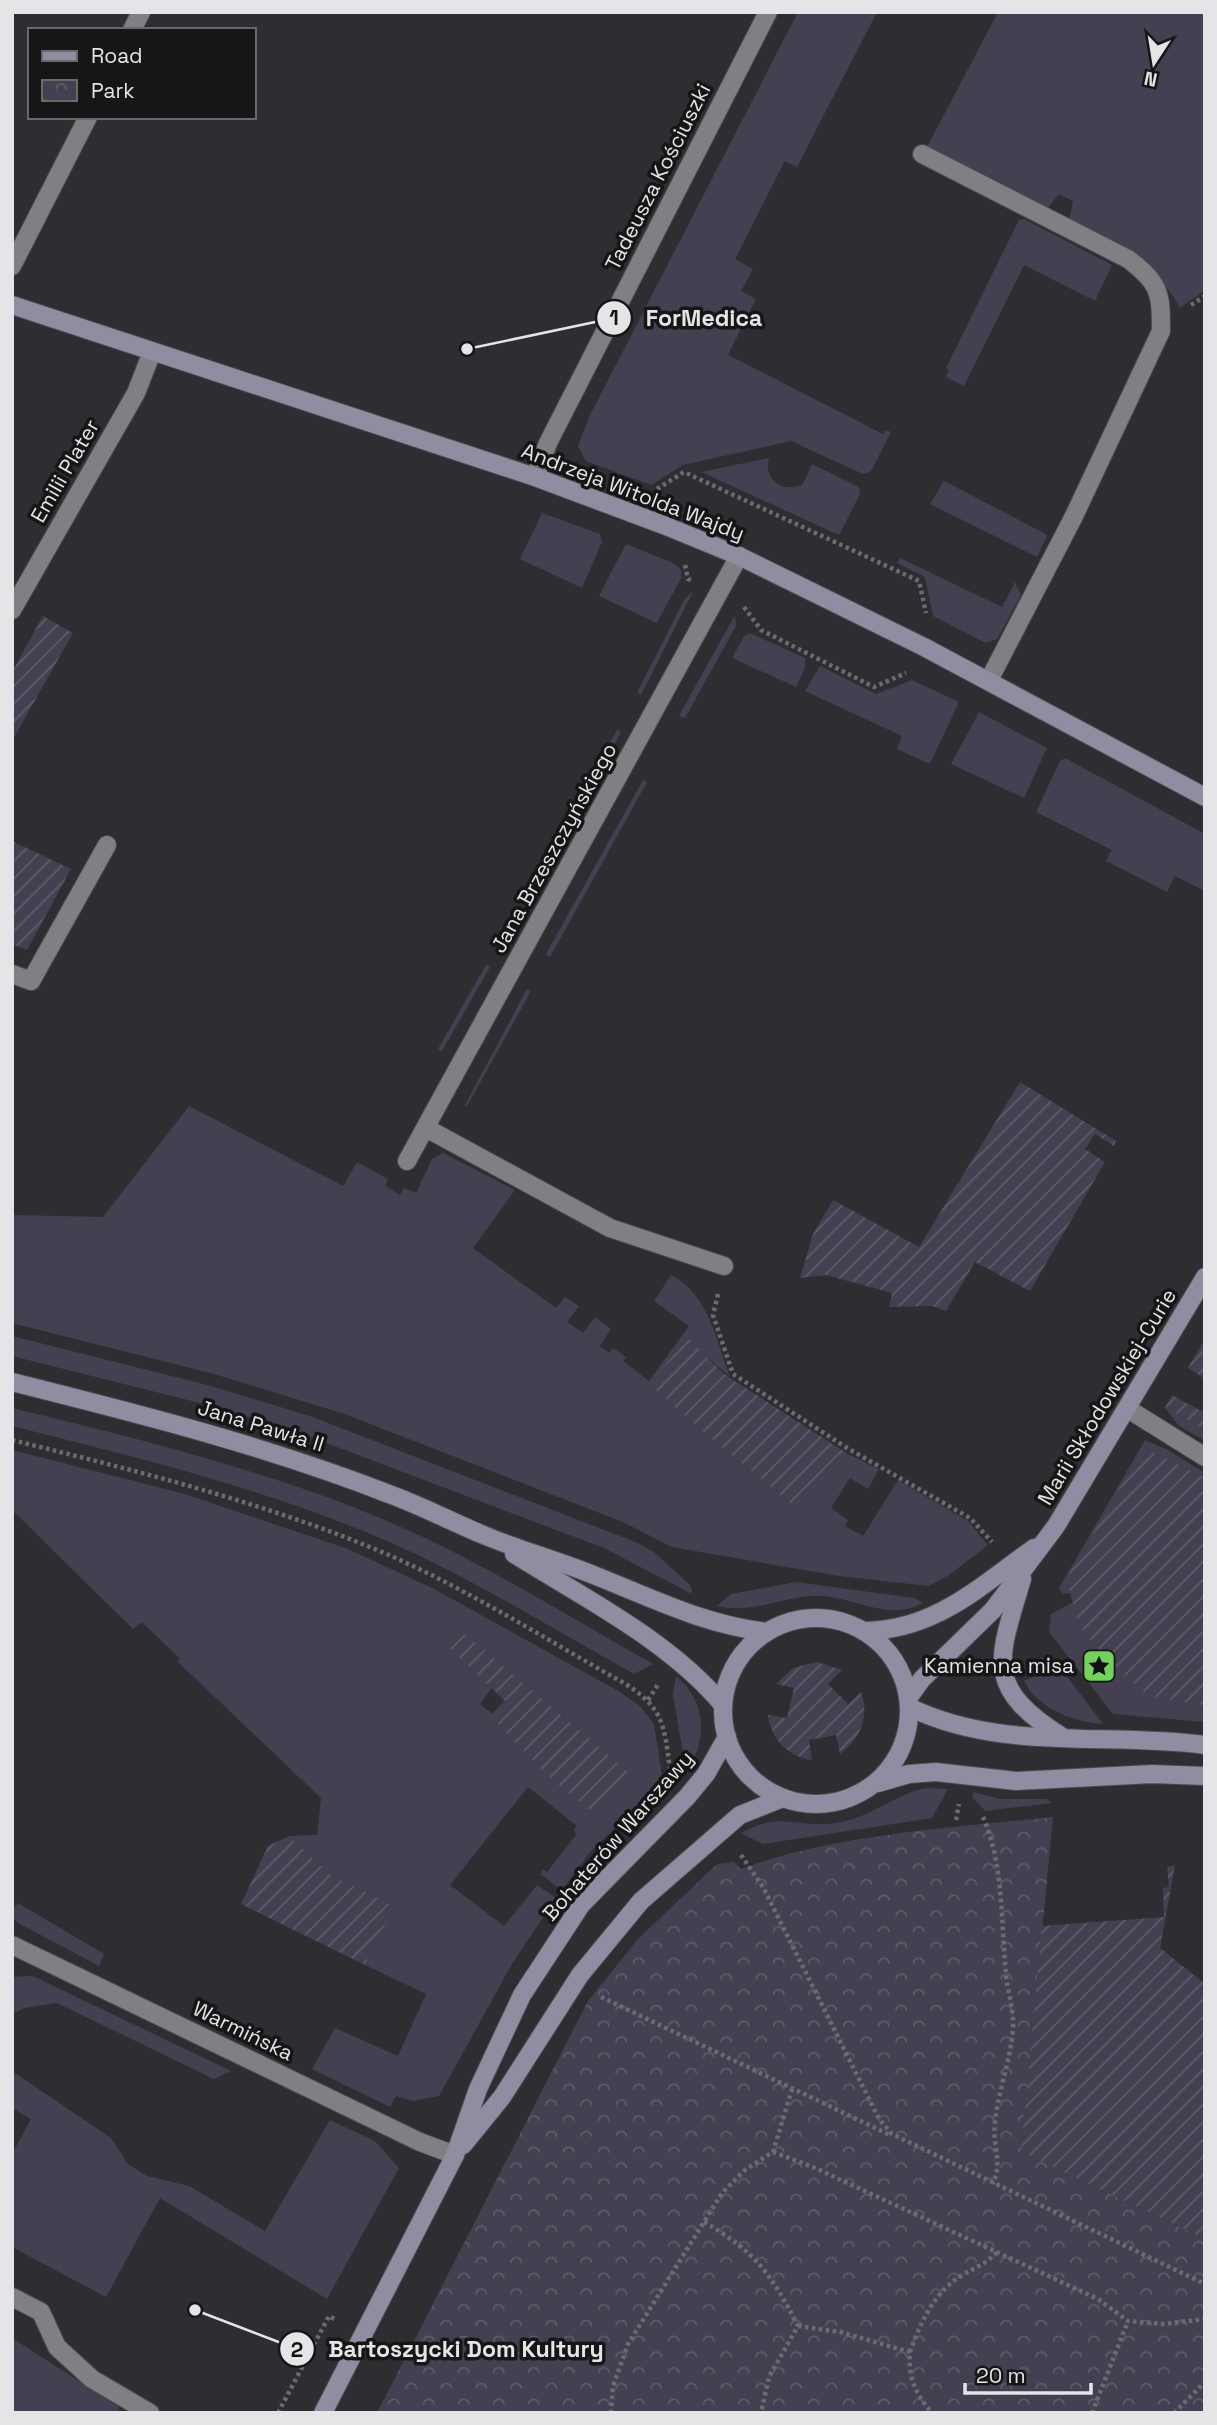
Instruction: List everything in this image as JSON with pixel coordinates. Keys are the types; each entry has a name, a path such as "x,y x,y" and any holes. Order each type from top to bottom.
{"street":[{"path":"133,28 141,12"},
{"name":"Tadeusza Kościuszki","path":"535,477 548,443 768,12"},
{"path":"12,266 87,119"},
{"path":"922,154 1128,259 1157,286 1161,301 1161,331 1074,516 989,680"},
{"name":"Andrzeja Witolda Wajdy","path":"12,305 535,477 739,556 989,680 1205,797"},
{"name":"Emilii Plater","path":"12,610 136,393 152,352"},
{"name":"Jana Brzeszczyńskiego","path":"407,1161 739,556"},
{"path":"12,974 31,981 107,845"},
{"path":"426,1128 610,1228 724,1266"},
{"name":"Marii Skłodowskiej-Curie","path":"909,1702 928,1672 964,1642 993,1610 1077,1495 1205,1277"},
{"name":"Jana Pawła II","path":"12,1382 190,1427 271,1451 392,1495 488,1536 595,1575 695,1618 719,1625 767,1632"},
{"path":"1128,1409 1205,1457"},
{"name":"Jana Pawła II","path":"488,1536 674,1657 707,1685 723,1705"},
{"name":"Marii Skłodowskiej-Curie","path":"863,1630 887,1631 919,1623 944,1610 1046,1539"},
{"path":"1024,1571 1004,1644 1003,1678 1013,1698 1026,1712 1064,1738"},
{"path":"874,1784 899,1754 906,1736 909,1702 893,1658 863,1630 835,1620 795,1620 767,1632 747,1649 736,1663 726,1687 723,1705 727,1737 748,1774 783,1798 811,1804 830,1803 849,1798 874,1784 909,1774 936,1772 1016,1781 1152,1774 1205,1776"},
{"path":"909,1702 948,1724 970,1728 1064,1738 1161,1739 1205,1745"},
{"name":"Bohaterów Warszawy","path":"323,2413 454,2155 502,2035 540,1965 581,1905 706,1774 727,1737"},
{"name":"Bohaterów Warszawy","path":"454,2155 502,2097 580,1975 641,1901 740,1815 783,1798"},
{"name":"Warmińska","path":"12,1945 420,2142 454,2155"},
{"path":"12,2297 41,2312 57,2347 92,2379 150,2413"}],"path":[{"path":"653,492 684,472 810,528 919,580 927,621"},
{"path":"743,606 761,630 874,687 911,671"},
{"path":"724,1266 713,1315 733,1374 847,1448 970,1518 991,1542"},
{"path":"983,1817 996,1864 1006,1980 1013,2007 1013,2030 994,2126 995,2150 1000,2166 993,2184"},
{"path":"589,1991 901,2140"},
{"path":"611,2413 613,2386 628,2344 722,2193 745,2170 773,2152 792,2090"},
{"path":"773,2152 813,2167 1098,2299 1128,2322 1163,2324 1205,2319"},
{"path":"704,2222 724,2233 769,2272 798,2326"},
{"path":"932,2413 918,2396 908,2373 910,2352 919,2328 942,2292 961,2275 986,2265 997,2252"},
{"path":"278,2413 328,2316"},
{"path":"1092,2413 1128,2322"},
{"path":"798,2326 840,2332 910,2352"},
{"path":"761,2413 769,2377 798,2326"},
{"path":"1174,2413 1205,2382"}],"green space":[{"path":"798,12 877,12 797,167 785,161 735,259 753,269 741,291 756,299 728,355 883,434 886,430 891,432 871,471 863,474 791,441 683,465 651,485 586,461 578,446 589,417"},
{"path":"998,12 1205,12 1205,290 1180,308 1171,293 1146,267 1069,221 1073,201 1059,194 1047,209 927,147"},
{"path":"1024,219 1112,265 1095,301 1024,265 964,386 946,377 949,370 946,368 1019,220"},
{"path":"769,458 769,473 776,483 782,486 796,487 803,484 812,464 859,487 860,494 839,535 701,472"},
{"path":"944,481 1044,533 1047,536 1037,557 930,504"},
{"path":"542,513 600,534 602,542 582,588 520,559"},
{"path":"626,544 673,563 681,570 681,578 657,623 599,596"},
{"path":"900,558 1002,607 1015,582 1021,595 997,639 986,643 933,616 925,577 897,563"},
{"path":"693,592 641,695 637,693 685,598"},
{"path":"735,615 736,626 685,718 679,716"},
{"path":"43,616 73,633 12,741 12,672"},
{"path":"750,633 805,658 805,668 796,687 732,658 744,636"},
{"path":"820,666 876,694 912,680 959,702 930,764 897,749 902,736 805,691"},
{"path":"979,712 1047,748 1024,798 951,764"},
{"path":"617,730 621,732 551,858 547,855"},
{"path":"1065,758 1205,834 1205,891 1175,876 1167,892 1106,861 1112,850 1036,812 1060,761"},
{"path":"643,780 647,782 550,957 546,954"},
{"path":"12,841 71,869 27,950 12,944"},
{"path":"486,965 490,967 442,1051 438,1049"},
{"path":"527,989 531,991 467,1106 465,1105"},
{"path":"1020,1082 1116,1141 1114,1146 1095,1134 1085,1149 1105,1162 1030,1291 975,1262 946,1311 932,1306 889,1307 892,1293 826,1275 800,1278 813,1234 833,1200 919,1247"},
{"path":"189,1106 343,1186 357,1162 388,1179 385,1186 400,1195 404,1188 416,1193 432,1159 443,1153 515,1190 473,1248 556,1308 565,1297 579,1306 567,1322 583,1333 595,1317 611,1329 600,1346 609,1353 613,1348 626,1357 623,1361 649,1381 689,1326 654,1301 671,1275 684,1284 703,1306 730,1377 687,1339 650,1384 709,1437 798,1509 848,1454 879,1469 868,1489 850,1478 831,1508 848,1520 845,1526 863,1536 898,1480 968,1521 988,1545 949,1575 928,1586 839,1576 672,1547 623,1522 342,1413 214,1374 12,1323 12,1215 103,1217"},
{"path":"12,1336 211,1386 310,1416 638,1543 655,1553 691,1586 692,1594 604,1548 292,1430 200,1403 12,1356"},
{"path":"688,1338 724,1374 848,1454 798,1509 649,1384"},
{"path":"1205,1339 1205,1379 1188,1368"},
{"path":"1172,1395 1205,1413 1205,1430 1165,1408"},
{"path":"12,1408 202,1457 342,1503 455,1553 653,1664 634,1674 450,1571 342,1522 202,1476 12,1426"},
{"path":"1165,1408 1205,1430 1205,1441 1179,1426"},
{"path":"1145,1440 1166,1449 1205,1473 1205,1478 1143,1447 1066,1579 1070,1593 1062,1594 1059,1588"},
{"path":"1143,1447 1205,1478 1205,1559 1202,1566 1205,1568 1205,1706 1147,1695 1106,1658 1080,1628 1066,1579"},
{"path":"12,1450 185,1494 348,1549 434,1589 620,1692 641,1707 654,1724 663,1782 591,1851 562,1890 540,1874 543,1869 547,1872 576,1835 574,1830 577,1826 528,1787 450,1885 504,1926 537,1885 556,1898 512,1964 439,2096 413,2101 396,2096 390,2107 312,2069 335,2028 398,2056 426,1994 365,1965 393,1906 332,1876 289,1836 317,1835 321,1798 178,1662 180,1659 142,1622 133,1629 12,1510","holes":["458,1629 636,1778 596,1815 495,1721 509,1704 504,1701 492,1714 480,1704 491,1689"]},
{"path":"796,1582 914,1598 923,1603 898,1610 836,1598 809,1596 745,1608 717,1606 731,1594"},
{"path":"1073,1602 1080,1628 1193,1704 1205,1706 1205,1722 1113,1714 1049,1632 1051,1614"},
{"path":"459,1629 636,1778 596,1815 548,1776 495,1721 508,1704 445,1644"},
{"path":"817,1662 842,1670 828,1684 848,1704 861,1692 864,1719 853,1742 840,1754 836,1735 809,1740 812,1760 795,1755 782,1745 773,1732 768,1715 787,1718 794,1688 776,1684 793,1668"},
{"path":"1047,1671 1066,1675 1103,1724 1069,1717 1038,1699 1024,1681"},
{"path":"676,1676 694,1698 701,1722 698,1748 686,1772 673,1694"},
{"path":"927,1788 948,1789 932,1818 763,1844 741,1833 755,1826 779,1821 822,1824 848,1821 903,1795"},
{"path":"973,1792 1001,1799 1046,1799 1052,1803 985,1811 972,1797"},
{"path":"1053,1817 1021,2152 1205,2239 1205,2413 377,2413 588,2001 638,1939 717,1864 734,1862 741,1869 778,1857 855,1840"},
{"path":"289,1836 332,1876 394,1906 365,1965 241,1904 268,1846"},
{"path":"1175,1865 1160,1948 1205,1984 1205,2239 1021,2152 1042,1926 1164,1917 1163,1888 1169,1887 1167,1867"},
{"path":"18,1903 104,1954 99,1966 12,1918 12,1910"},
{"path":"32,1976 231,2071 214,2079 57,2003 24,2008 12,2014 12,1977"},
{"path":"12,2071 111,2138 128,2164 147,2176 189,2186 265,2231 330,2120 375,2141 399,2168 327,2299 160,2198 106,2297 12,2247 12,2154 31,2119 12,2108"},
{"path":"12,2338 119,2407 118,2413 12,2413"}],"place":[{"name":"ForMedica","path":"467,349"},
{"name":"Kamienna misa","path":"1099,1666"},
{"name":"Bartoszycki Dom Kultury","path":"195,2310"}]}
